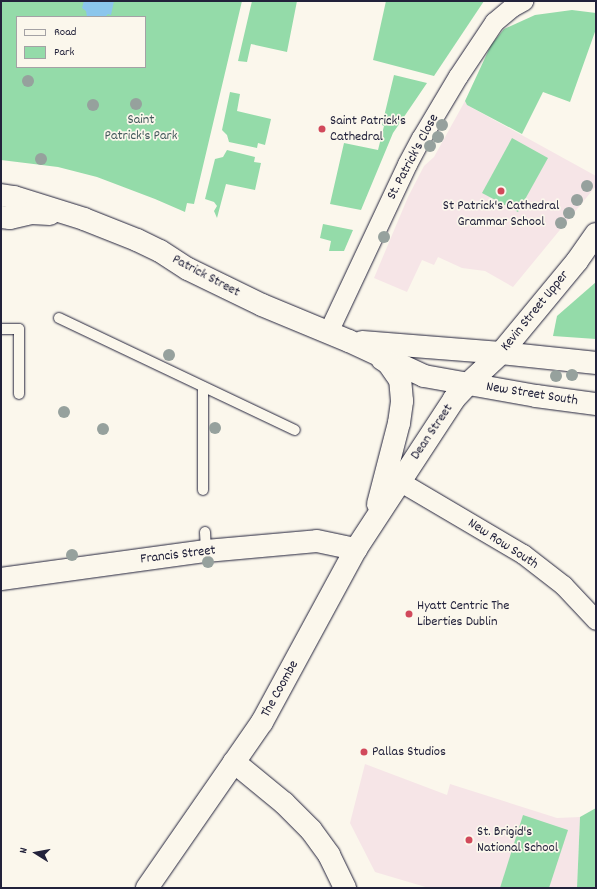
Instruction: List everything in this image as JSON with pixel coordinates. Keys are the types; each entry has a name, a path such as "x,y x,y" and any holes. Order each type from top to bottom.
{"main road":[{"name":"Patrick Street","path":"1,195 14,197 63,214 84,219 137,240 160,251 188,269 262,305 349,341 424,376 468,384"},
{"name":"Patrick Street","path":"1,217 10,218 32,213 63,214"},
{"name":"Kevin Street Upper","path":"468,384 501,353 577,260 596,234"},
{"name":"Patrick Street","path":"349,341 501,353"},
{"path":"349,341 388,363 400,380 402,401 401,414 377,508 370,527"},
{"path":"501,353 596,363"},
{"name":"New Street South","path":"468,384 596,404"},
{"name":"Dean Street","path":"399,481 454,399 468,384"},
{"name":"The Coombe","path":"147,888 264,717 356,549 399,481"},
{"name":"Francis Street","path":"1,579 206,542 317,541 356,549"},
{"path":"234,762 284,803 311,830 329,855 345,888"}],"street":[{"name":"St. Patrick's Close","path":"328,332 407,164 428,125 494,22 512,7 523,1"},
{"name":"New Row South","path":"399,481 523,554 563,585 596,620"}],"lane":[{"path":"59,318 295,430"},
{"path":"1,328 19,329 18,394"},
{"path":"203,387 203,490"}],"shaded area":[{"name":"St Patrick's Cathedral Grammar School","path":"465,101 467,105 596,176 596,186 513,287 485,271 462,268 438,257 434,265 422,260 407,292 374,278 408,197 424,166 434,157"},
{"name":"St. Brigid's National School","path":"365,764 447,795 450,784 557,818 580,817 577,888 429,888 375,872 350,823"}],"green space":[{"name":"Saint Patrick's Park","path":"1,1 242,1 194,204 187,203 185,212 97,177 58,167 1,160"},
{"path":"252,1 297,1 287,52 251,44 247,62 238,61"},
{"path":"386,1 484,1 434,76 373,60"},
{"path":"572,10 596,13 596,29 570,102 543,92 522,134 467,105 465,101 491,45 504,29 535,15"},
{"path":"394,75 427,83 393,133 361,210 330,204 344,143 378,150 384,126 382,125"},
{"path":"230,92 240,94 237,111 271,119 265,145 258,143 257,148 229,142 227,135 222,130"},
{"path":"512,138 548,158 518,212 482,193"},
{"path":"227,150 255,157 254,162 261,163 255,190 226,184 217,218 214,211 217,206 214,202 205,199 215,159 223,157"},
{"path":"323,224 353,230 344,251 329,251 331,241 320,238"},
{"path":"596,282 596,339 553,336 557,316"},
{"path":"596,808 596,888 577,888 580,817"},
{"path":"523,815 568,830 549,888 500,888"}],"water":[{"path":"84,1 114,1 111,15 87,16 86,11 82,8"}],"place":[{"name":"Saint Patrick's Cathedral","path":"322,129"},
{"name":"St Patrick's Cathedral Grammar School","path":"501,191"},
{"name":"Hyatt Centric The Liberties Dublin","path":"409,614"},
{"name":"Pallas Studios","path":"364,752"},
{"name":"St. Brigid's National School","path":"469,840"}]}
